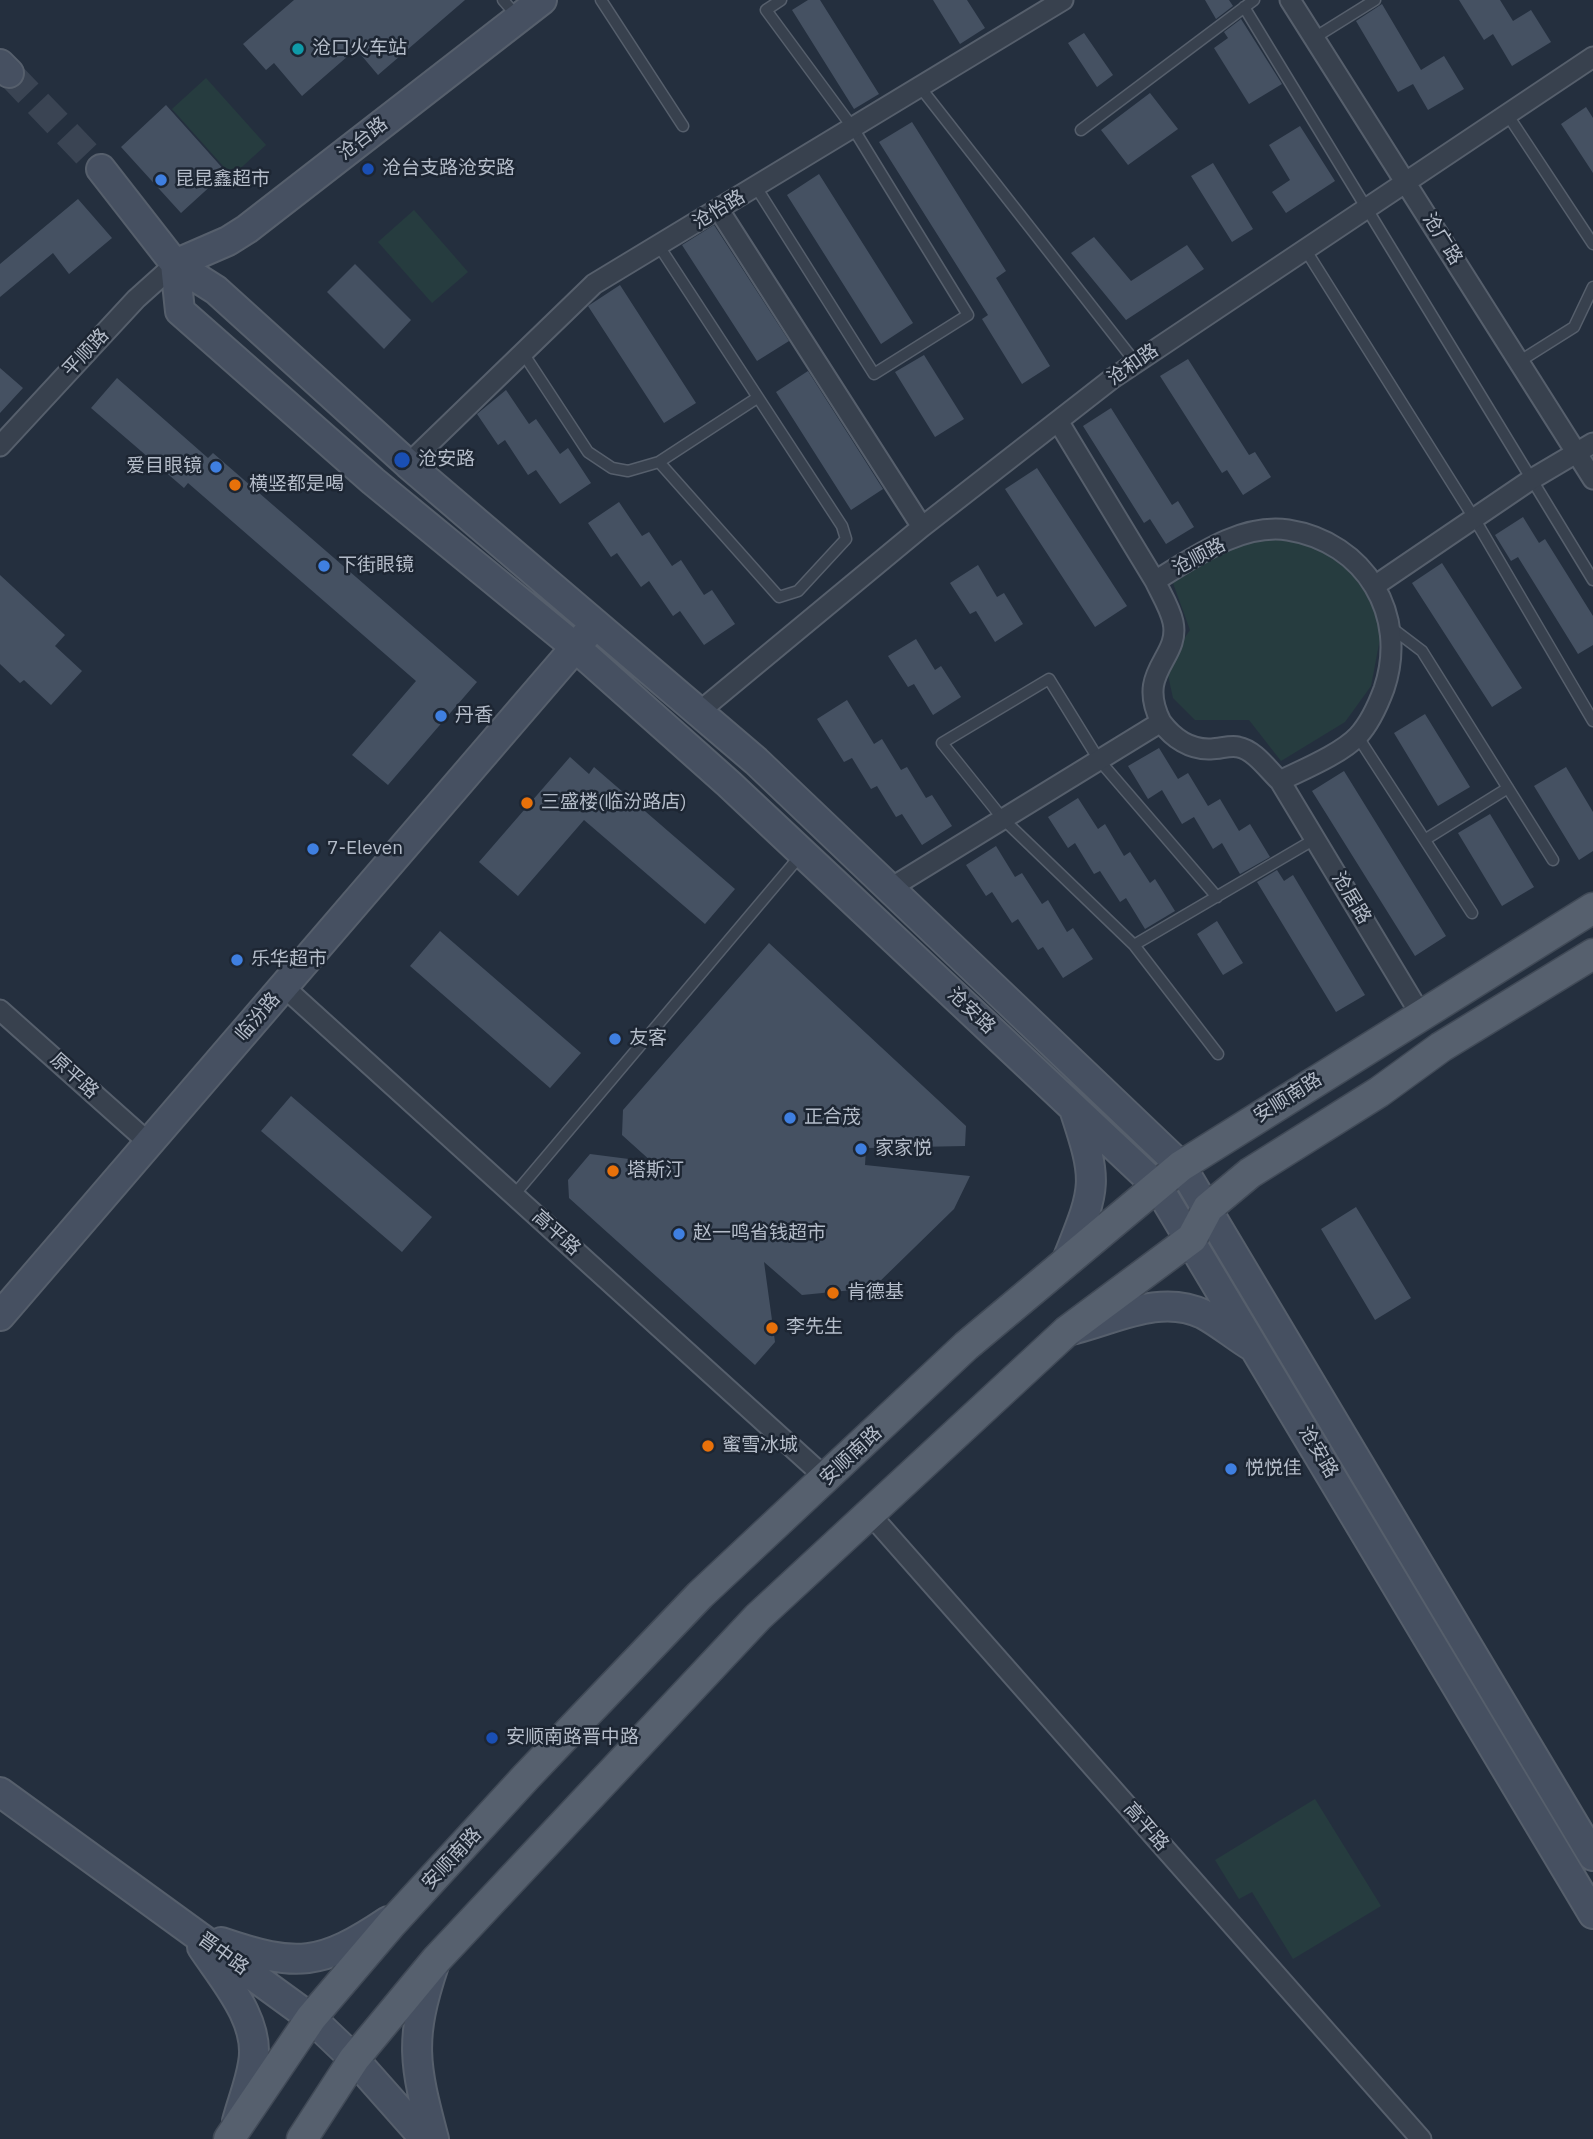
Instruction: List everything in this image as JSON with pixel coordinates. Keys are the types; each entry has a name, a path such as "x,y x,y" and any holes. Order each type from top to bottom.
{"main road":[{"name":"安顺南路","path":"232,2135 311,2018 405,1909 700,1594 827,1479 967,1346 1181,1166 1593,908"},
{"path":"302,2139 354,2059 436,1960 758,1617 1068,1331 1192,1238 1208,1208 1251,1173 1379,1092 1441,1047 1593,954"}],"street":[{"name":"沧台路","path":"175,264 228,241 247,229 511,9 542,0"},
{"name":"沧怡路","path":"408,464 594,284 1063,0"},
{"name":"沧广路","path":"1290,0 1520,361 1585,447 1593,479"},
{"name":"沧和路","path":"700,711 922,527 1136,363 1593,57"},
{"name":"沧安路","path":"101,169 175,264 216,290 408,464 700,711 1181,1166 1593,1856"},
{"path":"719,210 922,527"},
{"name":"沧安路","path":"175,264 180,311 373,481 575,648 803,853 1158,1186 1192,1238 1593,1914"},
{"name":"平顺路","path":"0,446 136,299 175,264"},
{"path":"1058,421 1155,581"},
{"path":"1376,586 1532,479 1585,447"},
{"name":"沧顺路","path":"1161,722 1152,688 1159,665 1172,643 1173,623 1155,581 1218,544 1252,533 1286,530 1324,541 1352,561 1376,586 1392,629 1390,671 1377,707 1358,737 1280,781"},
{"name":"临汾路","path":"0,1315 597,622"},
{"path":"889,889 1161,722 1168,732 1188,745 1212,749 1238,747 1250,752 1280,781"},
{"name":"沧居路","path":"1280,781 1421,1015"},
{"name":"高平路","path":"284,987 827,1479"},
{"name":"原平路","path":"0,1010 149,1143"},
{"path":"1067,1260 1090,1202 1093,1180 1091,1159 1073,1106"},
{"path":"1068,1331 1106,1322 1139,1309 1178,1306 1203,1314 1258,1351"},
{"name":"高平路","path":"870,1514 1421,2139"},
{"name":"晋中路","path":"0,1792 311,2018 354,2059 425,2139"},
{"path":"193,1933 261,1956 293,1960 319,1957 355,1942 405,1909"},
{"path":"193,1933 248,2021 253,2045 254,2062 232,2135"},
{"path":"434,2139 419,2080 415,2042 421,2004 436,1960"}],"lane":[{"path":"601,0 682,126"},
{"path":"756,187 874,374 968,315 853,128 766,10 781,0"},
{"path":"1081,130 1254,0"},
{"path":"1314,38 1375,0"},
{"path":"1244,8 1593,580"},
{"path":"920,87 1136,363"},
{"path":"1507,114 1593,244"},
{"path":"659,246 845,533 842,545 798,591 779,597 659,462"},
{"path":"1305,249 1474,518 1593,721"},
{"path":"1520,361 1574,327 1593,287"},
{"path":"523,353 588,452 598,461 628,471 659,462 757,398"},
{"path":"1392,629 1422,651 1553,860"},
{"path":"1217,897 1099,760 1049,679 942,743 1003,819 1134,945 1218,1054"},
{"path":"1358,737 1472,913"},
{"path":"1426,839 1508,788"},
{"path":"1134,945 1315,839"},
{"path":"514,1195 803,853"}],"green space":[{"path":"206,78 266,145 232,176 172,109"},
{"path":"414,210 468,272 432,303 378,242"},
{"path":"1282,532 1321,545 1364,579 1382,628 1371,686 1345,722 1281,761 1249,720 1195,720 1173,698 1166,666 1190,630 1173,583 1237,543"},
{"path":"1315,1799 1381,1906 1293,1959 1252,1892 1239,1899 1215,1860"}],"building":[{"name":"沧口火车站","path":"294,0 465,0 378,75 356,49 302,96 274,63 266,70 243,44"},
{"path":"808,0 820,0 879,94 854,109 792,10"},
{"path":"933,0 967,0 985,28 960,44"},
{"path":"1205,0 1229,0 1233,6 1216,19"},
{"path":"1459,0 1500,0 1513,21 1531,10 1551,42 1512,66 1493,34 1484,40"},
{"path":"1382,4 1421,70 1444,56 1464,89 1428,110 1413,84 1398,92 1356,21"},
{"path":"1241,19 1282,84 1249,104 1214,48 1228,38 1224,32"},
{"path":"1084,33 1113,75 1097,87 1068,43"},
{"path":"1150,93 1178,129 1128,165 1101,130"},
{"path":"166,105 226,172 181,213 121,147"},
{"path":"1586,107 1593,118 1593,173 1561,124"},
{"path":"912,122 1006,271 996,278 1050,366 1022,384 982,319 988,315 879,142"},
{"path":"1300,126 1335,181 1286,213 1272,192 1290,180 1269,145"},
{"path":"1213,163 1253,229 1232,242 1191,176"},
{"path":"819,174 913,323 881,344 787,195"},
{"path":"78,199 112,238 69,274 53,253 0,297 0,264"},
{"path":"714,225 789,341 757,361 682,245"},
{"path":"1094,237 1131,281 1187,245 1204,269 1126,320 1071,253"},
{"path":"355,264 411,320 384,349 327,292"},
{"path":"620,285 696,403 664,423 588,306"},
{"path":"924,355 964,419 935,437 895,372"},
{"path":"1188,359 1249,455 1255,452 1271,477 1243,495 1227,470 1222,473 1160,376"},
{"path":"0,368 23,388 0,413"},
{"path":"808,371 883,489 851,510 776,392"},
{"path":"117,378 208,458 213,453 477,682 388,785 352,755 416,681 188,483 184,488 91,408"},
{"path":"506,390 529,424 536,419 560,454 568,448 591,483 560,504 536,470 528,475 505,440 498,445 477,414"},
{"path":"1111,408 1172,505 1178,501 1194,527 1166,544 1150,519 1144,523 1083,426"},
{"path":"1037,468 1127,606 1095,627 1005,489"},
{"path":"619,502 642,536 649,532 672,566 681,560 704,595 712,590 735,624 704,645 680,611 673,616 649,581 641,587 617,553 611,557 588,523"},
{"path":"1523,517 1539,543 1545,539 1593,616 1593,645 1578,654 1518,557 1511,561 1495,535"},
{"path":"1442,563 1522,688 1492,707 1412,583"},
{"path":"978,565 997,597 1004,593 1023,624 995,642 976,611 970,614 950,583"},
{"path":"0,575 65,635 55,646 82,671 51,705 24,680 20,683 0,664"},
{"path":"916,639 935,670 941,666 961,697 933,715 914,684 908,687 888,656"},
{"path":"847,700 874,744 882,739 901,770 907,767 926,798 932,795 952,826 922,845 902,814 896,817 877,786 871,789 852,758 844,762 817,719"},
{"path":"1425,714 1470,787 1438,806 1394,733"},
{"path":"1159,748 1178,779 1188,773 1208,806 1220,799 1239,831 1250,824 1270,857 1240,874 1222,843 1213,849 1194,817 1182,824 1162,790 1148,799 1128,766"},
{"path":"570,757 589,774 594,767 735,889 705,924 584,820 518,896 479,862"},
{"path":"1566,767 1593,812 1593,851 1579,860 1534,786"},
{"path":"1344,771 1446,936 1415,956 1312,791"},
{"path":"1078,798 1098,829 1105,824 1124,856 1130,852 1150,883 1155,879 1175,911 1145,929 1126,898 1120,902 1100,871 1094,874 1075,843 1068,848 1048,817"},
{"path":"1490,814 1534,887 1502,906 1458,833"},
{"path":"996,846 1015,877 1022,873 1042,904 1048,900 1067,932 1073,928 1093,959 1063,978 1043,947 1038,950 1018,919 1012,923 992,892 986,896 966,865"},
{"path":"1277,870 1284,881 1293,875 1365,995 1336,1012 1257,882"},
{"path":"1217,921 1243,963 1223,975 1197,934"},
{"path":"440,931 581,1053 550,1088 410,966"},
{"name":"正合茂","path":"769,943 966,1126 965,1146 866,1148 865,1165 970,1176 954,1209 873,1288 802,1295 764,1262 775,1342 755,1365 569,1198 568,1180 590,1154 652,1162 622,1135 623,1110"},
{"path":"291,1096 432,1217 402,1252 261,1131"},
{"path":"1356,1207 1411,1298 1375,1320 1321,1229"}],"tunnel":[{"path":"9,73 101,169"}],"place":[{"name":"沧口火车站","path":"298,49"},
{"name":"沧台支路沧安路","path":"368,169"},
{"name":"昆昆鑫超市","path":"161,180"},
{"name":"沧安路","path":"402,460"},
{"name":"爱目眼镜","path":"216,467"},
{"name":"横竖都是喝","path":"235,485"},
{"name":"下街眼镜","path":"324,566"},
{"name":"丹香","path":"441,716"},
{"name":"三盛楼(临汾路店)","path":"527,803"},
{"name":"7-Eleven","path":"313,849"},
{"name":"乐华超市","path":"237,960"},
{"name":"友客","path":"615,1039"},
{"name":"正合茂","path":"790,1118"},
{"name":"家家悦","path":"861,1149"},
{"name":"塔斯汀","path":"613,1171"},
{"name":"赵一鸣省钱超市","path":"679,1234"},
{"name":"肯德基","path":"833,1293"},
{"name":"李先生","path":"772,1328"},
{"name":"蜜雪冰城","path":"708,1446"},
{"name":"悦悦佳","path":"1231,1469"},
{"name":"安顺南路晋中路","path":"492,1738"}]}
